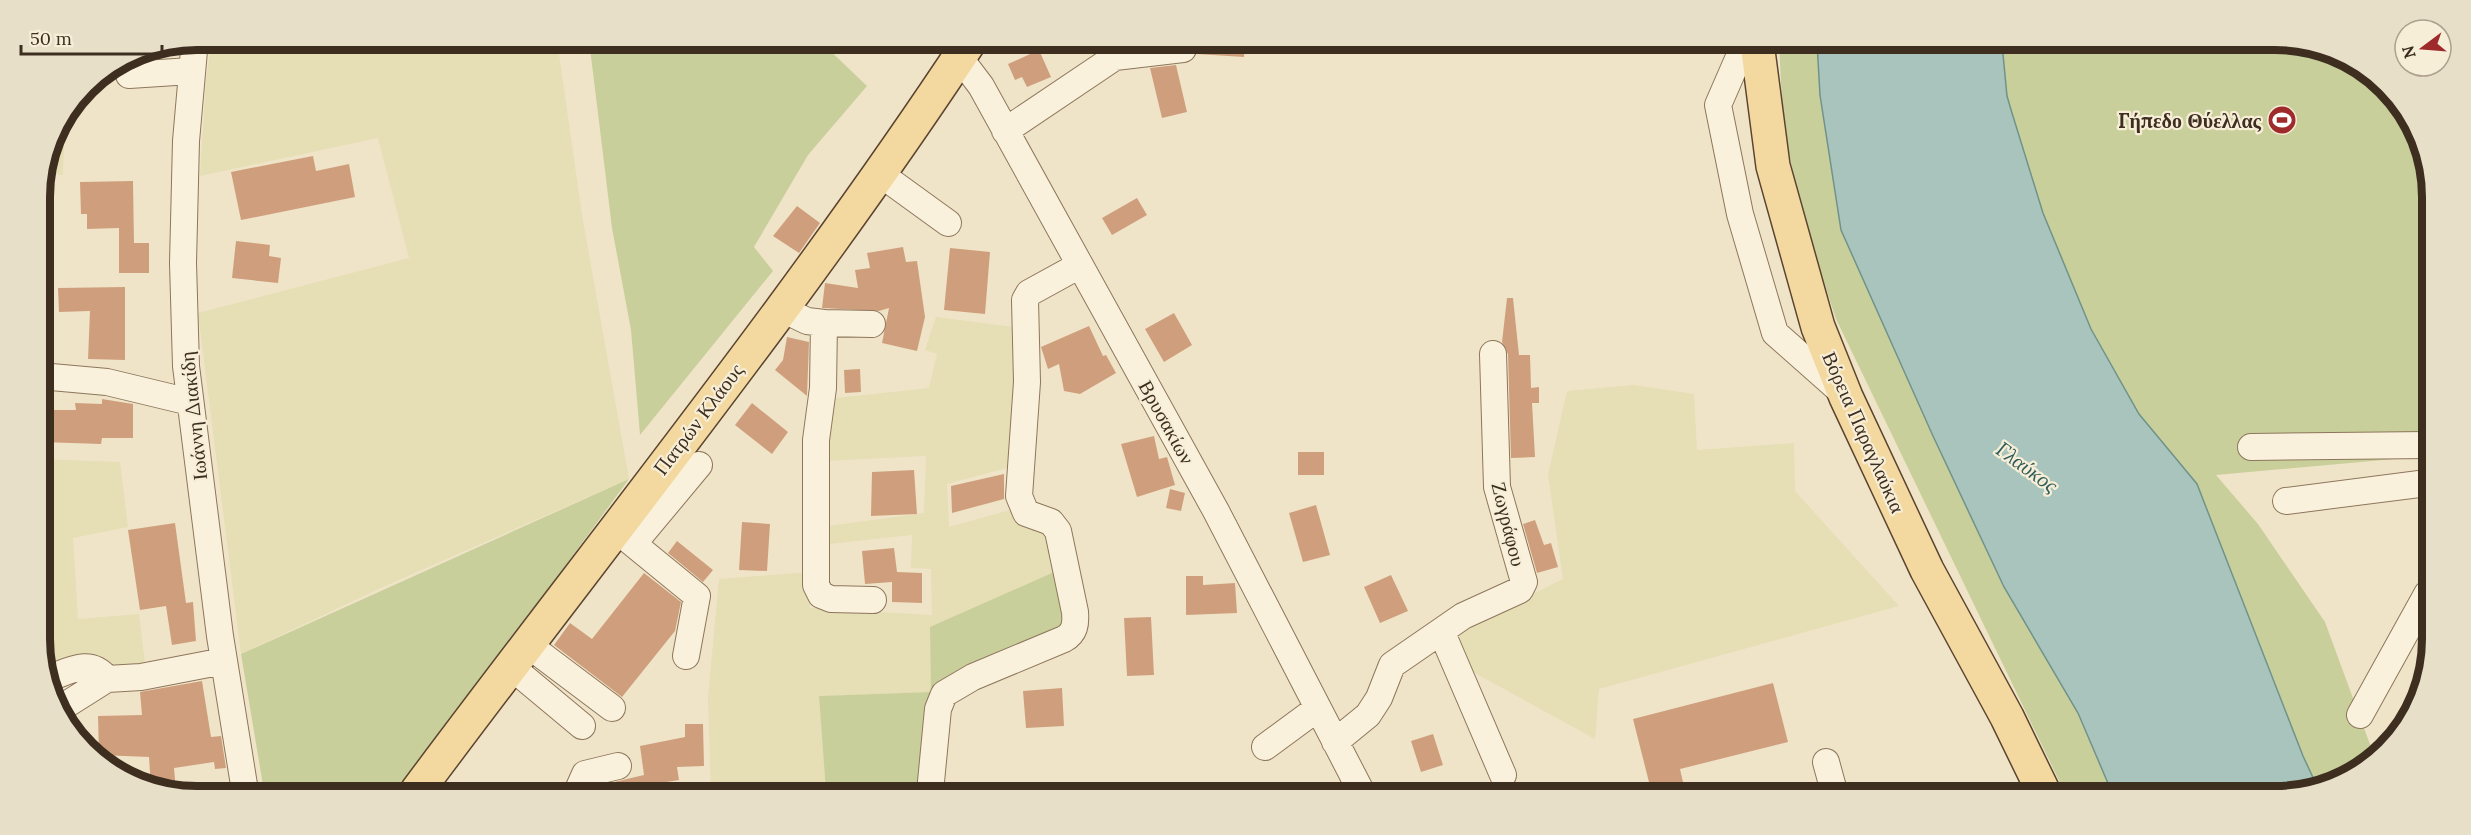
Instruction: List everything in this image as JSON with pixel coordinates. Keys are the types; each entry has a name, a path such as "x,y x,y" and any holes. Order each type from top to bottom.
{"main road":[{"name":"Πατρών Κλάους","path":"421,786 519,655 625,536 780,308 879,173 965,49"},
{"name":"Βόρεια Παραγλαύκια","path":"1758,49 1773,166 1818,327 1846,397 1927,570 2007,717 2040,785"}],"street":[{"name":"Ιωάννη Διακίδη","path":"194,49 183,263 184,335 190,402 224,661 244,786"},
{"name":"Βρυσακίων","path":"965,49 974,75 1210,501 1358,785"},
{"path":"1005,131 1115,57 1183,49"},
{"path":"1742,49 1718,105 1740,214 1775,333 1846,397"},
{"path":"129,75 191,71"},
{"path":"879,173 948,223"},
{"path":"931,786 938,709 944,694 973,677 1064,639 1071,635 1075,626 1075,612 1058,531 1051,522 1026,513 1019,496 1027,382 1025,300 1029,293 1080,266"},
{"path":"780,308 807,321 872,324"},
{"path":"824,323 824,388 816,440 816,585 821,596 831,599 873,600"},
{"name":"Ζωγράφου","path":"1335,742 1368,715 1379,698 1392,665 1442,633 1463,616 1520,590 1524,582 1497,488 1493,354"},
{"path":"50,377 107,382 190,402"},
{"path":"2251,447 2421,445"},
{"path":"686,656 697,596 625,536 699,465"},
{"path":"2286,501 2421,484"},
{"path":"2360,715 2421,605"},
{"path":"1442,633 1503,775"},
{"path":"519,655 612,708"},
{"path":"519,655 582,726"},
{"path":"66,705 107,679 141,677 224,661"},
{"path":"55,677 92,667 99,669 107,679"},
{"path":"1265,747 1318,708"},
{"path":"1826,762 1832,785"},
{"path":"580,786 585,774 618,766"}],"shaded area":[{"path":"211,49 558,49 582,215 629,479 383,587 241,654 198,313 409,258 378,138 200,176 206,80"},
{"path":"64,133 63,175 52,174"},
{"path":"936,317 1021,328 1018,465 947,484 949,527 1017,508 1055,537 1061,569 931,692 819,696 826,786 711,786 708,697 719,579 810,572 810,608 932,615 931,569 911,568 912,535 820,545 821,527 924,513 926,456 825,461 827,399 929,388 937,354 925,350"},
{"path":"1633,385 1694,394 1697,450 1794,443 1795,491 1899,606 1599,689 1595,739 1473,672 1452,634 1563,579 1548,475 1567,391"},
{"path":"50,459 120,462 128,527 73,538 78,619 139,614 146,672 107,674 103,657 52,667 50,648"}],"green space":[{"path":"590,49 828,49 867,86 808,155 754,247 773,271 640,435 631,330 612,228"},
{"path":"1779,49 1817,49 1820,95 1841,230 1933,436 2004,587 2078,713 2109,785 2061,785 1836,319 1800,210 1783,121"},
{"path":"2002,49 2274,49 2312,55 2348,69 2364,80 2385,100 2397,115 2406,132 2414,149 2421,187 2421,457 2216,475 2258,524 2325,622 2372,748 2356,761 2339,770 2314,780 2197,484 2139,414 2091,329 2043,213 2007,97"},
{"path":"629,479 404,786 263,786 241,654"},
{"path":"1061,569 1072,627 938,694 927,786 826,786 819,696 931,692 930,627"}],"water":[{"name":"Γλαύκος","path":"1817,49 2002,49 2007,96 2043,213 2091,329 2139,414 2197,484 2314,780 2284,785 2109,785 2078,713 2004,587 1933,436 1841,230 1820,95"}],"building":[{"path":"1197,49 1245,49 1244,57 1197,54"},
{"path":"1039,50 1051,77 1027,87 1022,77 1015,80 1008,64"},
{"path":"1176,65 1187,112 1162,118 1150,68"},
{"path":"313,156 316,171 349,164 355,197 241,220 231,172"},
{"path":"133,181 134,243 149,243 149,273 119,273 119,228 87,229 87,214 81,214 80,182"},
{"path":"1137,198 1147,215 1112,235 1102,218"},
{"path":"797,206 820,223 799,253 773,236"},
{"path":"236,241 270,245 269,256 281,258 278,283 232,278"},
{"path":"903,247 906,262 917,261 925,317 917,351 882,343 889,308 879,311 822,308 825,283 858,288 855,270 870,268 867,253"},
{"path":"950,248 990,252 985,314 944,310"},
{"path":"125,287 125,360 88,359 90,311 59,312 58,288"},
{"path":"1507,298 1513,298 1519,355 1530,355 1531,388 1539,387 1539,403 1532,403 1535,457 1511,458 1508,354 1502,342"},
{"path":"1174,313 1192,345 1164,362 1145,329"},
{"path":"1089,326 1103,356 1106,355 1116,373 1080,394 1064,391 1059,364 1048,369 1041,347"},
{"path":"787,337 809,342 807,396 775,370 783,360"},
{"path":"860,369 861,392 845,393 844,370"},
{"path":"102,399 133,404 133,438 102,438 101,444 50,442 50,410 76,410 75,403 102,404"},
{"path":"752,403 788,432 772,454 735,425"},
{"path":"1154,436 1159,459 1167,457 1175,485 1137,497 1121,444"},
{"path":"1298,452 1324,452 1324,475 1298,475"},
{"path":"914,470 917,514 871,516 872,472"},
{"path":"1004,474 1004,499 952,513 951,486"},
{"path":"1170,489 1185,493 1181,511 1166,508"},
{"path":"1316,505 1330,555 1303,562 1289,513"},
{"path":"1535,520 1544,545 1551,543 1558,567 1537,573 1523,524"},
{"path":"742,522 770,524 767,571 739,570"},
{"path":"175,523 186,603 193,602 196,641 172,645 166,606 140,610 128,530"},
{"path":"677,541 713,570 703,582 668,553"},
{"path":"894,548 897,572 922,573 922,603 892,602 892,582 865,584 862,551"},
{"path":"644,573 681,602 675,631 622,697 554,645 570,623 592,639"},
{"path":"1391,575 1408,611 1380,623 1364,587"},
{"path":"1186,576 1203,576 1203,585 1235,583 1237,613 1186,615"},
{"path":"1151,617 1154,675 1127,676 1124,618"},
{"path":"202,681 211,737 221,736 226,768 215,769 214,762 174,768 175,784 150,777 149,757 107,755 100,749 98,716 142,715 140,692"},
{"path":"1773,683 1788,742 1680,769 1683,782 1670,785 1650,785 1633,719"},
{"path":"1062,688 1064,726 1026,728 1023,691"},
{"path":"685,724 703,724 704,766 677,767 679,780 647,786 598,786 644,775 640,746 685,737"},
{"path":"1433,734 1443,765 1421,772 1411,741"}],"place":[{"name":"Γήπεδο Θύελλας","path":"2282,120"}]}
